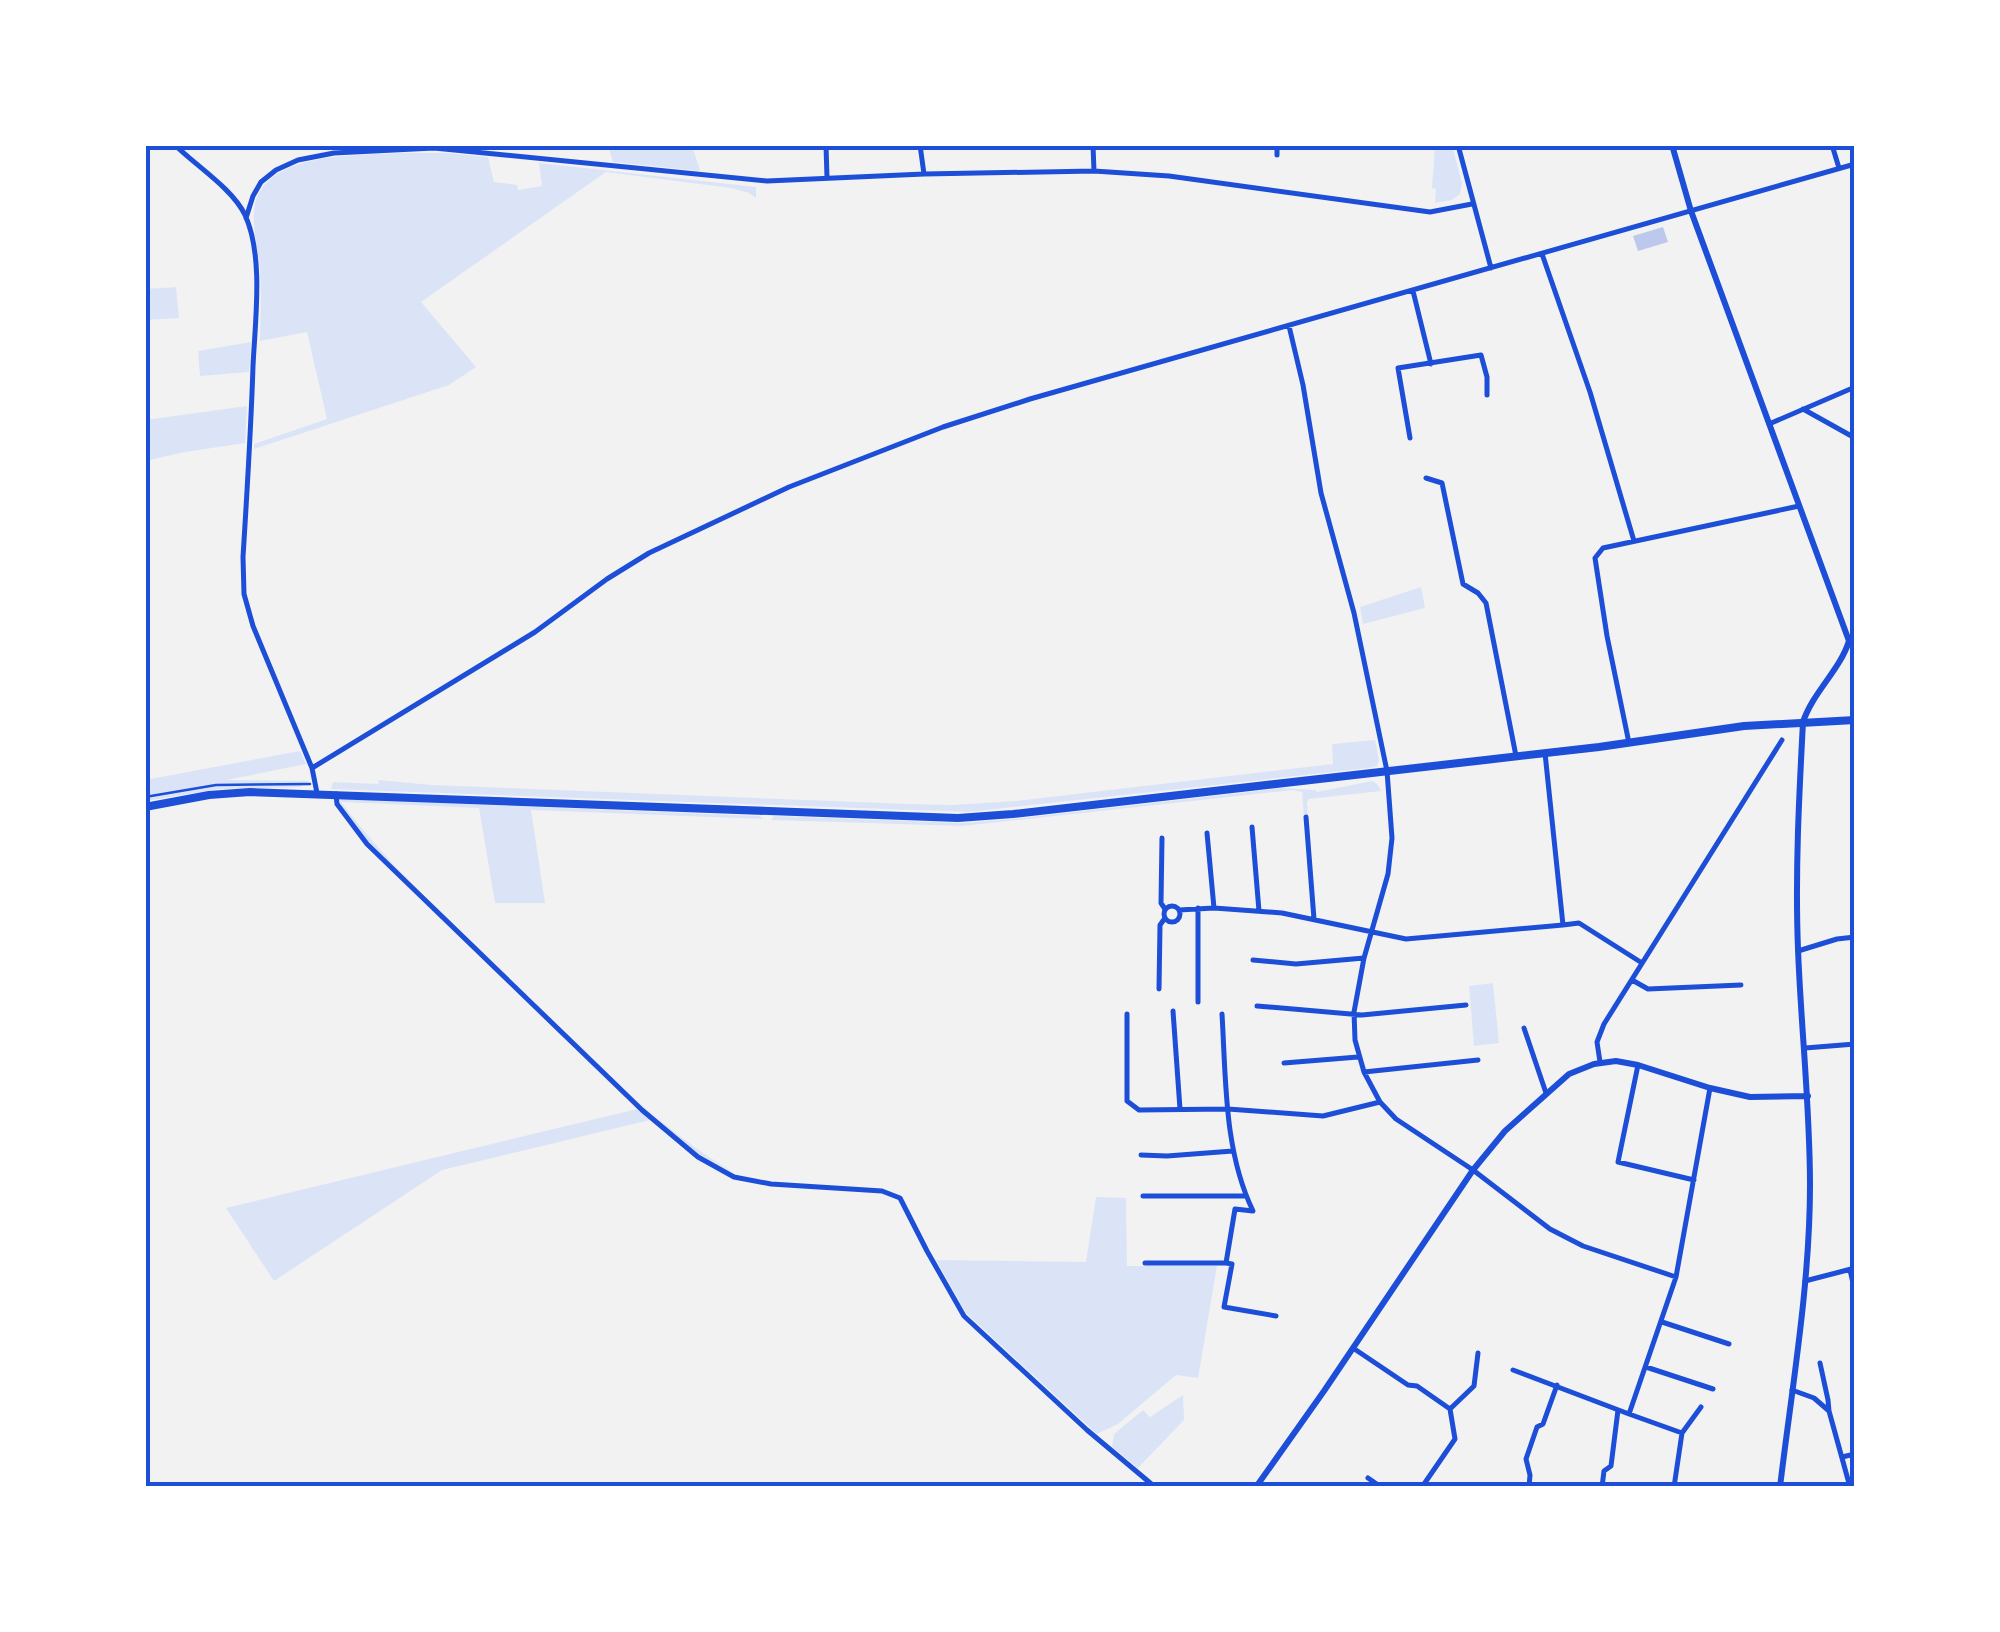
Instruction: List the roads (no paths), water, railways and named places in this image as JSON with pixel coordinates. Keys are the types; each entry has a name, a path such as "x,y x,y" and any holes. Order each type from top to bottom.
{"main road":[{"path":"145,807 250,792 958,818 1386,772 1744,726 1855,720"}],"street":[{"path":"174,145 234,200 246,218 256,291 244,594 259,641 312,768 317,793"},
{"path":"826,145 827,178"},
{"path":"920,145 924,174"},
{"path":"1092,145 1094,171"},
{"path":"1276,145 1277,155"},
{"path":"1458,145 1491,268"},
{"path":"1672,145 1691,211 1799,506 1852,634 1847,648 1810,703 1803,722 1798,950 1810,1187 1804,1282 1780,1487"},
{"path":"1832,145 1839,168"},
{"path":"246,218 261,182 298,160 334,153 428,147 767,181 1094,171 1169,176 1430,212 1472,204"},
{"path":"312,768 535,632 638,559 756,502 976,416 1855,164"},
{"path":"1542,254 1590,392 1634,541"},
{"path":"1413,291 1431,364"},
{"path":"1289,326 1321,494 1354,613 1386,772 1392,838 1388,874 1364,958 1354,1012 1358,1057 1364,1072 1380,1102 1396,1119 1473,1170 1536,1219 1582,1246 1676,1278"},
{"path":"1410,438 1398,368 1481,355 1487,395"},
{"path":"1769,424 1855,387"},
{"path":"1804,409 1855,438"},
{"path":"1426,478 1442,483 1462,584 1478,593 1486,604 1516,756"},
{"path":"1628,743 1595,558 1603,548 1799,506"},
{"path":"1600,1062 1597,1042 1604,1024 1782,740"},
{"path":"1545,753 1563,925"},
{"path":"336,794 336,804 367,844 642,1110 698,1157 734,1177 752,1181 882,1191 900,1198 964,1316 1154,1487"},
{"path":"1306,817 1314,919"},
{"path":"1252,827 1259,910"},
{"path":"1207,832 1214,908"},
{"path":"1159,989 1160,926 1166,909 1161,903 1162,838"},
{"path":"1166,909 1172,906 1179,910 1259,910 1406,940 1579,924 1642,963"},
{"path":"1198,908 1198,1002"},
{"path":"1165,918 1177,920 1179,910"},
{"path":"1798,950 1855,938"},
{"path":"1253,960 1296,964 1364,958"},
{"path":"1632,980 1648,989 1741,985"},
{"path":"1256,1006 1362,1014 1466,1004"},
{"path":"1173,1011 1180,1109"},
{"path":"1127,1014 1127,1101 1139,1110 1323,1116 1380,1102"},
{"path":"1222,1014 1234,1151 1253,1211 1235,1209 1226,1263"},
{"path":"1524,1028 1546,1093"},
{"path":"1805,1048 1855,1044"},
{"path":"1284,1063 1358,1057"},
{"path":"1364,1072 1478,1060"},
{"path":"1256,1487 1473,1170 1522,1114 1569,1074 1600,1062 1616,1061 1750,1097 1808,1096"},
{"path":"1638,1065 1618,1162 1694,1180"},
{"path":"1630,1414 1676,1278 1710,1088"},
{"path":"1141,1155 1234,1151"},
{"path":"1143,1196 1246,1196"},
{"path":"1145,1263 1232,1264 1224,1308 1276,1316"},
{"path":"1804,1282 1852,1269 1855,1292"},
{"path":"1662,1322 1729,1344"},
{"path":"1353,1348 1450,1409 1456,1439 1422,1487"},
{"path":"1450,1409 1474,1386 1478,1352"},
{"path":"1820,1364 1828,1411 1850,1487"},
{"path":"1646,1367 1713,1389"},
{"path":"1513,1370 1682,1434"},
{"path":"1529,1487 1526,1460 1536,1427 1543,1424 1557,1385"},
{"path":"1792,1390 1814,1398 1828,1411"},
{"path":"1674,1487 1682,1434 1701,1407"},
{"path":"1602,1487 1604,1471 1611,1466 1618,1410"},
{"path":"1842,1457 1855,1454"},
{"path":"1368,1478 1381,1487"}]}
